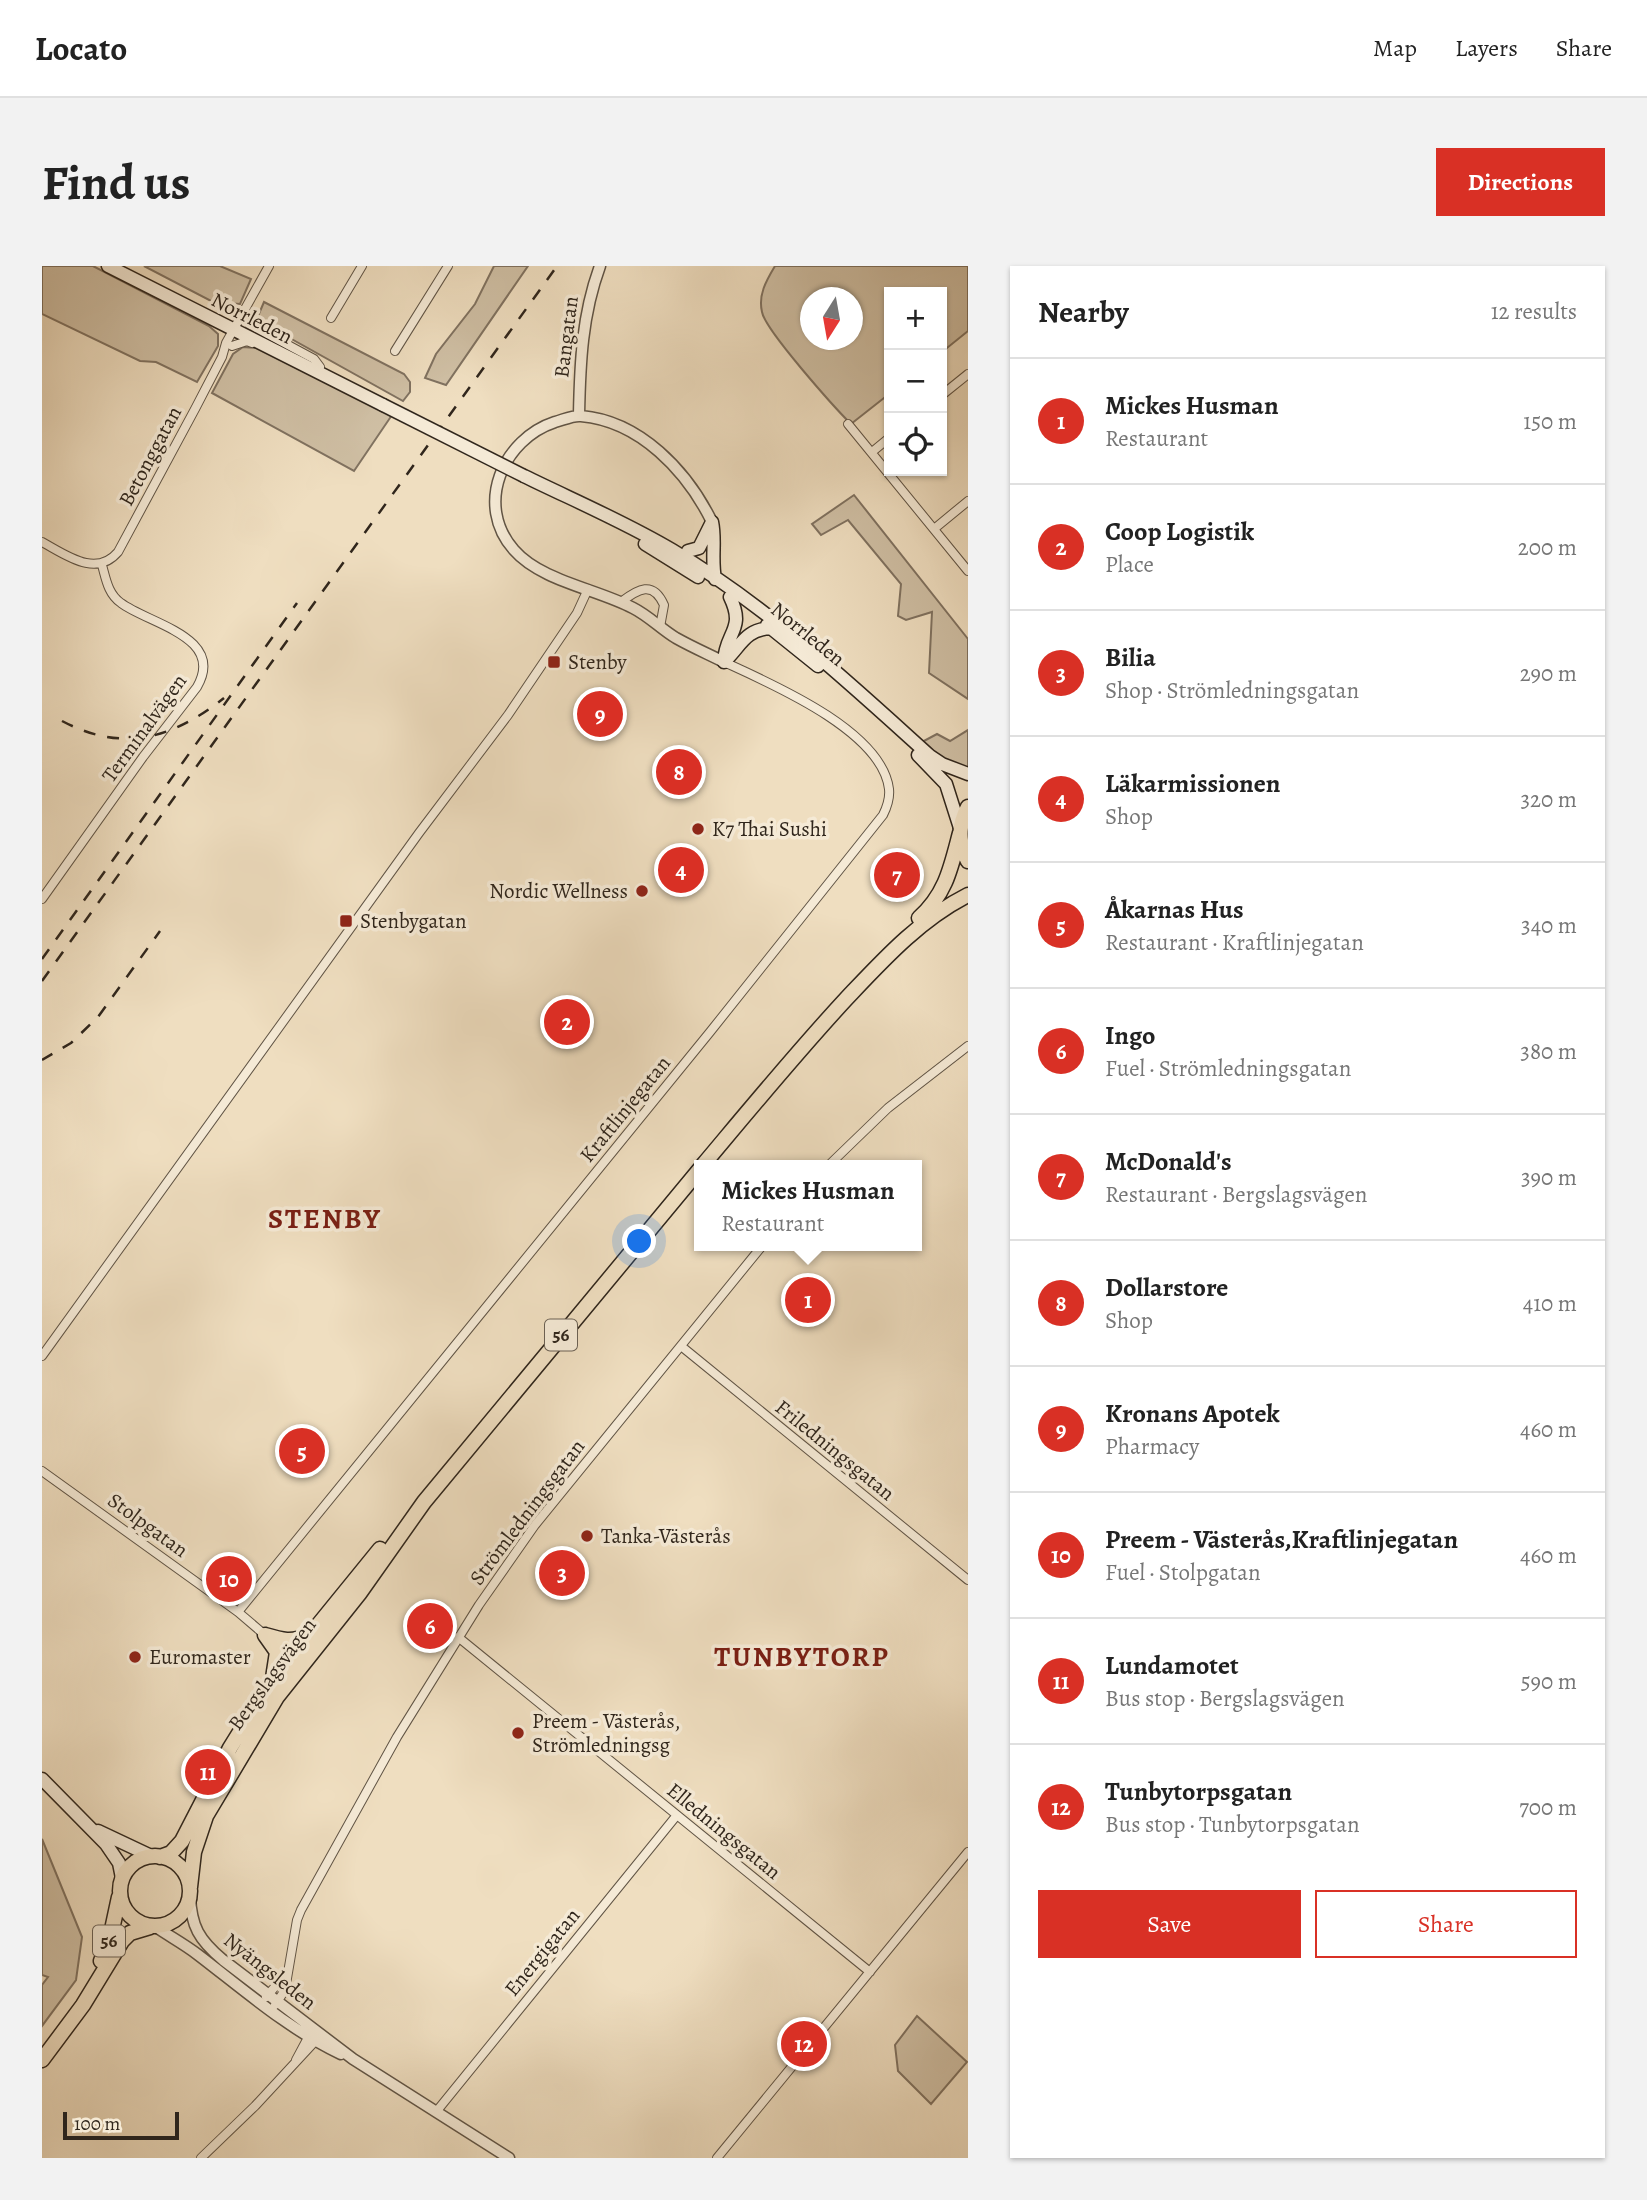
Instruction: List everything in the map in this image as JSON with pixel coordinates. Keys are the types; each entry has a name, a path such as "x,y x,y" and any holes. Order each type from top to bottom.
{"highway":[{"name":"56","path":"960,831 968,807"},
{"path":"960,831 962,848 968,861"},
{"name":"Bergslagsvägen","path":"812,1035 821,1020 861,974 938,898 952,870 960,831"},
{"name":"Bergslagsvägen","path":"707,1160 812,1035 880,964 923,925 968,895"},
{"name":"Bergslagsvägen","path":"190,1892 200,1831 254,1733 278,1697 359,1594 424,1502 694,1175"},
{"name":"Bergslagsvägen","path":"156,1857 171,1853 182,1841 230,1748 271,1683 403,1521 414,1508 424,1502"},
{"path":"265,1635 295,1641 312,1633"},
{"path":"265,1635 277,1652 271,1683"},
{"name":"56","path":"54,2043 101,1962 110,1939 122,1883 133,1864 156,1857"},
{"path":"156,1857 169,1859 183,1870 190,1892"},
{"name":"56","path":"122,1883 123,1905 128,1913 134,1919 153,1927"},
{"name":"56","path":"42,2060 83,2006 122,1941 130,1933 177,1919 185,1909 190,1892"}],"main road":[{"name":"Norrleden","path":"108,266 219,323 238,325 337,383 342,383 672,550 818,655 930,756 968,774"},
{"name":"Norrleden","path":"124,266 339,377 342,383"},
{"name":"Norrleden","path":"590,509 730,597 813,662 939,775 951,796 960,831"},
{"path":"688,551 699,548 712,522"},
{"path":"712,522 715,535 712,561 715,579"},
{"path":"724,662 725,648 737,621 737,611 730,597"},
{"path":"724,662 747,634 757,629 771,628"},
{"path":"42,1779 116,1857 122,1883"},
{"path":"85,1824 156,1857"}],"street":[{"name":"Betonggatan","path":"102,565 111,561 118,552 269,266"},
{"path":"331,318 362,266"},
{"path":"395,351 448,266"},
{"name":"Bangatan","path":"579,415 584,318 600,266"},
{"path":"219,323 226,331 229,344 247,341 282,358 298,362"},
{"path":"947,391 968,374"},
{"path":"712,522 701,501 660,452 620,427 579,415 540,428 517,446 500,472 495,499 500,525 514,550 541,570 621,602 644,614 676,638 724,662"},
{"path":"848,424 968,571"},
{"path":"872,452 884,442"},
{"path":"934,529 968,501"},
{"path":"42,542 80,561 102,565"},
{"path":"672,550 688,551"},
{"name":"Terminalvägen","path":"42,899 143,757 197,687 203,674 201,653 191,641 121,604 110,592 102,565"},
{"path":"42,1356 419,833 508,715 577,613 588,589"},
{"path":"621,602 640,590 649,589 655,592 664,605 660,626"},
{"name":"Kraftlinjegatan","path":"238,1612 883,815 890,792 882,765 857,738 791,693 724,662"},
{"path":"834,1160 888,1108 968,1045"},
{"name":"Strömledningsgatan","path":"269,2003 285,1990 301,1910 397,1737 458,1637 535,1525 758,1251"},
{"name":"Friledningsgatan","path":"681,1346 968,1580"},
{"name":"Stolpgatan","path":"42,1471 238,1612 265,1635"},
{"name":"Elledningsgatan","path":"458,1637 870,1972"},
{"name":"Energigatan","path":"436,2112 677,1815"},
{"path":"717,2158 968,1852"},
{"name":"Nyängsleden","path":"190,1892 191,1917 198,1934 209,1949 269,2003"},
{"name":"Nyängsleden","path":"153,1927 315,2035 509,2158"},
{"path":"201,2158 285,2075 315,2035"}],"shaded area":[{"path":"42,266 93,266 209,326 218,334 218,346 197,382 156,362 140,361 42,314"},
{"path":"144,266 220,266 251,279 240,304 213,302"},
{"path":"494,266 528,266 446,385 425,378 436,354 475,304"},
{"path":"775,266 968,266 968,331 947,348 947,287 884,287 884,398 851,424 802,369 766,321 761,300"},
{"path":"264,302 404,374 410,382 410,392 403,401 270,327 258,316"},
{"path":"243,347 257,348 392,415 354,471 212,393 233,354"},
{"path":"854,495 968,639 968,699 929,673 932,612 906,620 898,616 901,584 848,520 821,535 812,524"},
{"path":"968,730 968,768 949,763 922,742 937,734 950,741"},
{"path":"42,1839 82,1937 76,1980 42,2026 42,1985 48,1977 42,1975"},
{"path":"917,2016 967,2062 931,2104 898,2071 895,2045"}],"railway":[{"path":"42,981 557,266"},
{"path":"42,959 297,603"},
{"path":"62,721 106,737 146,737 185,723 224,698"},
{"path":"42,1060 71,1043 98,1017 160,931"}],"place":[{"name":"Stenby","path":"554,662"},
{"name":"Kronans Apotek","path":"600,714"},
{"name":"Dollarstore","path":"679,772"},
{"name":"K7 Thai Sushi","path":"698,829"},
{"name":"Läkarmissionen","path":"681,870"},
{"name":"McDonald's","path":"897,875"},
{"name":"Nordic Wellness","path":"642,891"},
{"name":"Stenbygatan","path":"346,921"},
{"name":"Coop Logistik","path":"567,1022"},
{"name":"Mickes Husman","path":"808,1300"},
{"name":"Åkarnas Hus","path":"302,1451"},
{"name":"Tanka-Västerås","path":"587,1536"},
{"name":"Bilia","path":"562,1573"},
{"name":"Preem - Västerås,Kraftlinjegatan","path":"229,1579"},
{"name":"Ingo","path":"430,1626"},
{"name":"Euromaster","path":"135,1657"},
{"name":"Preem - Västerås, Strömledningsg","path":"518,1733"},
{"name":"Lundamotet","path":"208,1772"},
{"name":"Tunbytorpsgatan","path":"804,2044"}],"district":[{"name":"STENBY","path":"325,1219"},
{"name":"TUNBYTORP","path":"802,1657"}]}
